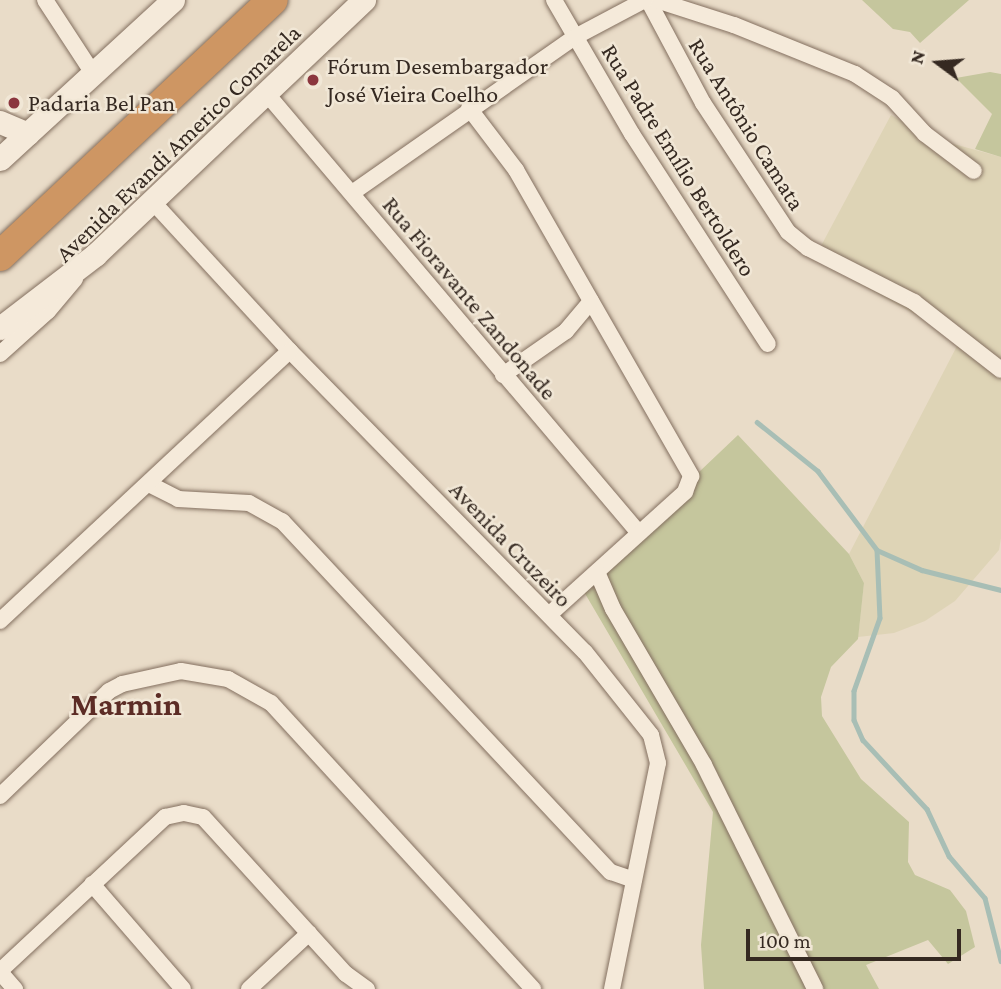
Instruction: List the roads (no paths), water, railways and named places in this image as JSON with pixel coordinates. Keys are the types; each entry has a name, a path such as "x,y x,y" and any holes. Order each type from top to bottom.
{"highway":[{"path":"0,256 273,0"}],"street":[{"path":"45,0 94,75"},
{"path":"0,159 173,0"},
{"name":"Avenida Evandi Americo Comarela","path":"0,354 48,311 95,255 364,0"},
{"name":"Rua Padre Emílio Bertoldero","path":"554,0 768,344"},
{"path":"352,193 469,108 575,37 647,0"},
{"name":"Rua Antônio Camata","path":"647,0 703,103 788,232 824,257 914,302 1001,370"},
{"path":"656,0 734,25 855,74 892,98 925,134 974,171"},
{"name":"Rua Fioravante Zandonade","path":"267,94 638,532"},
{"path":"469,108 516,170 691,476 685,492 549,615"},
{"path":"0,122 28,134"},
{"name":"Avenida Cruzeiro","path":"153,202 290,351 593,662 657,747 658,763 611,989"},
{"path":"0,328 95,255"},
{"path":"503,375 580,317 591,301"},
{"path":"580,317 601,318"},
{"path":"0,621 290,351"},
{"path":"149,484 178,499 249,503 282,521 611,872 634,880"},
{"path":"597,572 612,609 704,765 815,989"},
{"path":"0,796 109,691 122,684 181,671 228,678 271,703 533,989"},
{"path":"15,989 0,971 165,817 191,813 203,817 346,974 367,989"},
{"path":"92,884 183,989"},
{"path":"248,989 309,933"}],"waterway":[{"path":"757,422 818,471 877,550 922,570 1001,590"},
{"path":"877,550 880,618 854,691 854,720 863,740 927,809 949,856 985,898 1001,961"}],"place":[{"name":"Fórum Desembargador José Vieira Coelho","path":"313,80"},
{"name":"Padaria Bel Pan","path":"14,103"}],"district":[{"name":"Marmin","path":"126,704"}]}
